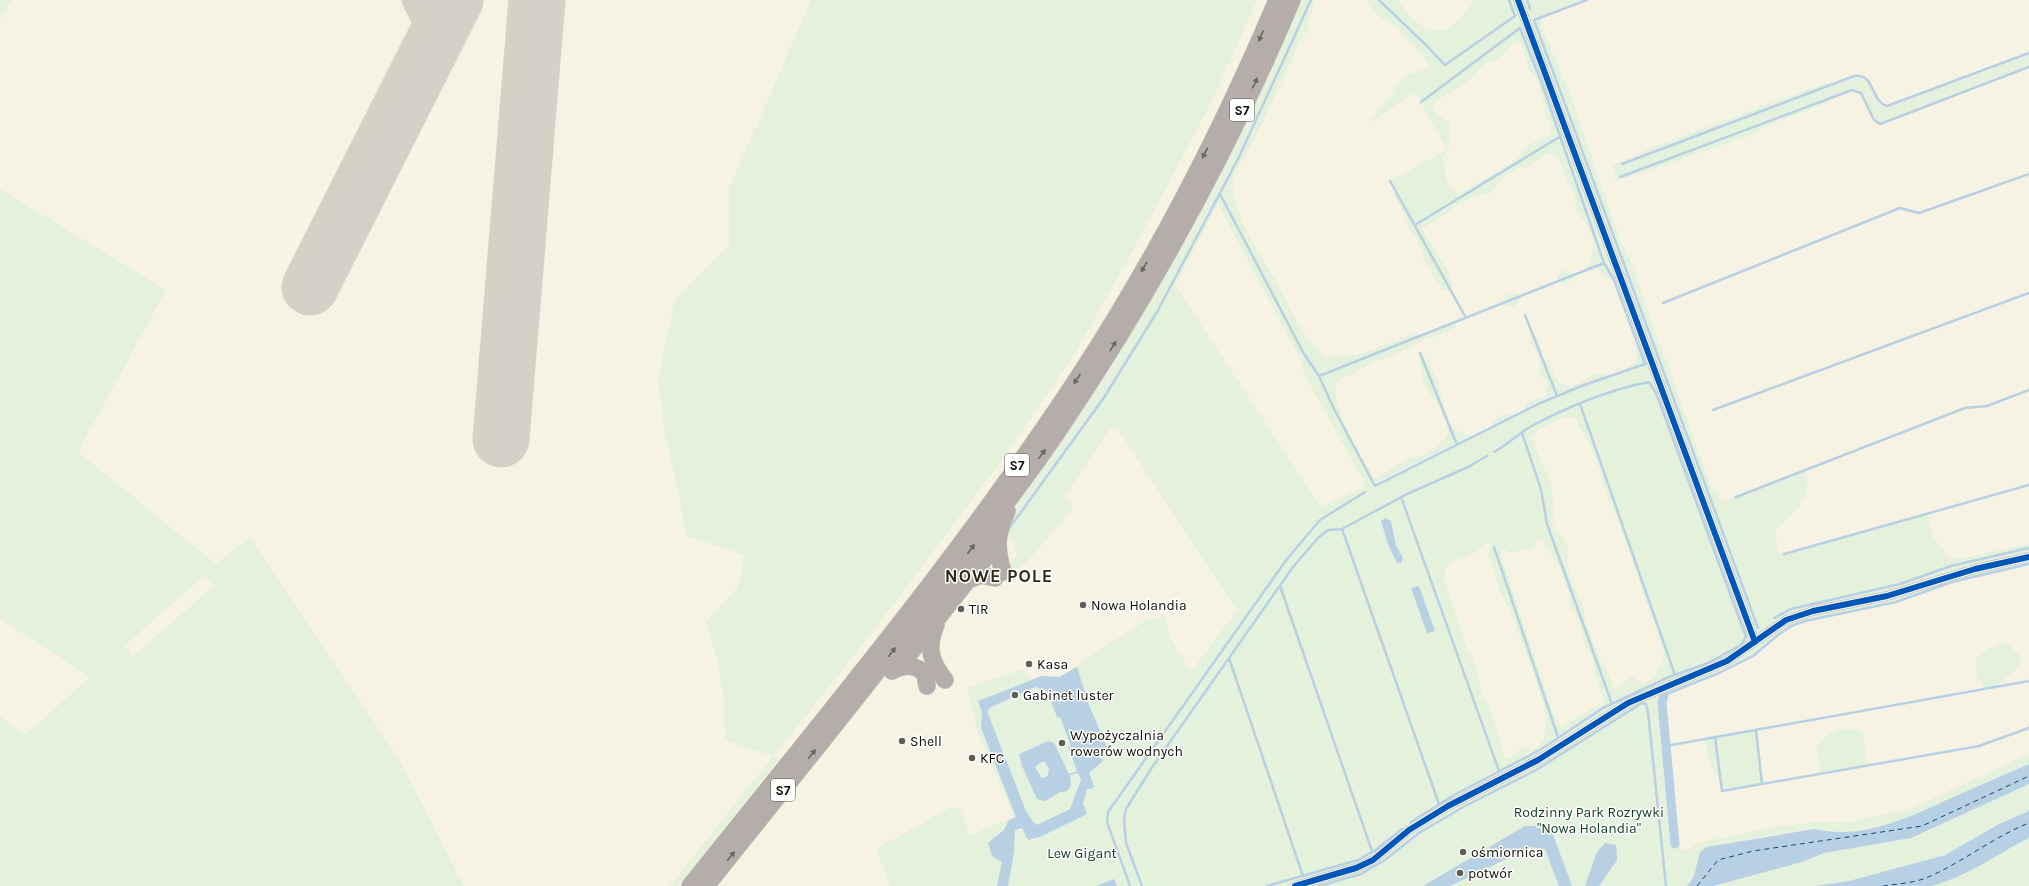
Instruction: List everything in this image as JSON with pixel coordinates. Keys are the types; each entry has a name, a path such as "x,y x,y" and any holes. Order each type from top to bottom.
{"highway":[{"name":"S7","path":"690,886 896,627 992,500 1084,368 1174,214 1227,110 1277,0"},
{"name":"S7","path":"706,886 859,694 1019,486 1059,429 1096,373 1188,218 1240,115 1292,0"},
{"path":"968,580 981,575 999,575 997,543 1000,526 1019,486"},
{"path":"859,694 878,679 899,667 997,543"},
{"path":"938,619 934,629 930,650 935,667 945,680"},
{"path":"899,667 908,666 921,670 927,680 926,686"}],"street":[{"path":"1518,0 1755,642"},
{"path":"1295,886 1364,865 1384,852 1419,824 1448,806 1538,760 1611,712 1670,684 1727,661 1786,620 1803,614 1887,596 1945,576 2029,557"}],"green space":[{"path":"0,0 13,0 0,20"},
{"path":"811,0 1257,0 1214,97 1130,256 1075,353 1010,449 874,630 774,756 779,759 678,886 670,886 773,756 725,740 724,698 718,663 706,622 738,587 744,555 686,536 680,499 664,429 658,378 675,300 730,244 729,189"},
{"path":"1301,0 1316,0 1309,19 1309,28 1300,41 1264,119 1239,165 1233,181 1234,198 1243,223 1302,330 1308,339 1325,357 1358,355 1414,334 1420,336 1455,322 1456,327 1435,337 1423,340 1386,359 1374,361 1351,375 1342,378 1336,384 1336,395 1343,420 1374,479 1409,458 1424,455 1432,450 1445,439 1449,430 1439,405 1427,390 1422,377 1419,354 1422,352 1437,382 1450,423 1461,433 1471,436 1494,426 1493,422 1500,415 1516,415 1526,410 1524,406 1528,401 1542,398 1546,395 1547,381 1540,376 1540,360 1536,350 1530,342 1533,336 1536,336 1544,358 1553,371 1554,377 1559,383 1569,387 1581,383 1594,373 1611,374 1626,369 1636,362 1637,351 1636,341 1630,320 1614,280 1605,278 1603,273 1599,270 1593,271 1587,269 1593,249 1593,239 1589,228 1577,211 1572,189 1568,183 1558,156 1544,155 1530,166 1522,167 1513,171 1500,181 1491,193 1480,195 1462,202 1440,218 1422,228 1450,275 1452,283 1451,291 1442,289 1436,282 1429,267 1423,259 1417,239 1409,230 1407,218 1394,195 1396,192 1390,181 1447,150 1419,99 1414,93 1370,123 1373,116 1389,98 1404,76 1426,69 1429,66 1422,54 1393,24 1373,13 1367,0 1399,0 1413,20 1430,30 1438,31 1452,26 1475,0 1587,0 1540,17 1544,34 1569,90 1621,242 1629,258 1711,487 1716,491 1720,500 1726,501 1805,470 1807,490 1801,504 1776,530 1777,551 1784,554 1928,513 1933,537 1950,559 1968,557 2029,544 2029,564 1952,582 1896,602 1805,621 1791,626 1753,656 1719,673 1664,695 1662,702 1674,832 1677,834 1681,850 1690,850 1693,845 1701,842 1778,826 1849,822 1909,809 2029,754 2029,764 1894,823 1849,832 1830,833 1814,829 1759,837 1700,852 1694,876 1687,886 890,886 876,849 951,807 959,808 984,873 970,835 1014,817 977,731 967,687 1024,669 1029,680 1041,675 1059,676 1084,662 1083,660 1147,620 1165,616 1171,639 1191,672 1237,610 1117,428 1109,430 1065,496 1073,509 1025,564 1012,570 1009,564 1017,556 1014,543 1005,534 1020,501 1100,385 1194,227 1254,107","holes":["1515,42 1521,42 1528,69 1537,80 1551,129 1549,135 1529,144 1509,165 1460,193 1452,189 1446,179 1443,159 1450,145 1449,122 1432,109 1434,102 1452,92 1473,77 1485,63 1495,61","1218,204 1298,355 1305,376 1366,485 1321,507 1175,285","1564,417 1576,417 1579,427 1589,443 1602,474 1602,484 1619,523 1664,652 1662,662 1657,672 1646,683 1641,684 1635,677 1631,676 1614,690 1610,677 1602,664 1585,621 1584,607 1572,583 1567,561 1568,550 1564,538 1557,532 1552,523 1554,504 1550,482 1532,437 1538,430","1535,540 1542,540 1561,569 1570,596 1569,606 1580,622 1585,645 1593,661 1596,681 1604,699 1603,702 1561,727 1555,717 1548,699 1500,553 1505,549 1508,553 1535,548","1487,542 1491,545 1488,554 1497,583 1502,596 1510,609 1534,674 1544,709 1546,724 1545,735 1534,750 1522,748 1511,757 1505,758 1490,708 1483,695 1473,658 1465,644 1443,579 1447,565 1476,552"]},
{"path":"2029,53 2029,67 1884,123 1876,123 1861,93 1852,90 1833,97 1830,102 1770,124 1749,136 1616,181 1612,165 1653,147 1826,83 1835,82 1853,75 1862,76 1870,82 1882,104 1887,106"},
{"path":"0,189 166,290 78,452 216,564 250,537 399,759 464,886 0,886 0,716 25,735 90,677 0,619","holes":["205,575 214,586 133,656 124,646"]},
{"path":"1563,270 1577,274 1572,280 1565,284 1557,281 1558,275"},
{"path":"1507,295 1523,295 1515,306 1508,307 1503,303"},
{"path":"2003,642 2010,646 2020,656 2020,665 1996,687 1985,689 1976,668 1978,654"},
{"path":"1839,729 1853,729 1863,732 1867,765 1821,774 1817,744 1826,736"},
{"path":"1756,730 1762,784 1722,791 1721,780 1710,764 1705,739"},
{"path":"2029,784 2029,811 1999,824 1945,855 1849,881 1816,886 1713,886 1802,862 1824,853 1911,838"},
{"path":"2029,838 2029,886 1931,886 1973,869"}],"water":[{"path":"1385,518 1391,521 1396,546 1403,558 1401,563 1397,563 1388,544 1381,521"},
{"path":"1419,586 1435,631 1427,633 1411,588"},
{"path":"1077,667 1089,705 1107,747 1098,755 1103,761 1089,773 1094,786 1091,789 1087,789 1083,803 1087,814 1042,836 1028,840 1022,828 1015,830 1014,852 1008,886 997,886 1002,862 992,856 988,843 1004,830 1008,821 1016,817 981,728 982,712 978,701 1042,676 1059,677","holes":["1035,687 1047,691 1057,717 1060,717 1071,746 1068,747 1077,771 1069,774 1054,743 1049,741 1019,754 1022,766 1037,799 1045,801 1060,792 1067,791 1071,785 1070,775 1078,773 1081,780 1070,809 1037,825 1033,822 1026,811 987,711 991,707","1042,762 1045,762 1049,769 1048,775 1044,778 1041,777 1036,769 1036,766"]},
{"path":"2029,764 2029,784 1911,838 1824,853 1802,862 1713,886 1687,886 1694,876 1700,852 1707,847 1814,829 1832,832 1850,832 1885,825 1918,813"},
{"path":"2029,811 2029,838 1969,871 1944,882 1931,886 1816,886 1849,881 1945,855 1999,824"},
{"path":"1525,826 1539,826 1551,829 1572,886 1559,886 1545,849 1531,847 1450,886 1423,886"},
{"path":"1605,843 1616,845 1617,860 1599,886 1585,886 1597,852"},
{"path":"1114,879 1117,886 1096,886"}],"waterway":[{"path":"1008,530 1103,399 1157,312 1239,157 1311,0"},
{"path":"1379,0 1445,65 1515,16 1509,0"},
{"path":"1527,0 1530,9"},
{"path":"1587,0 1534,20 1758,628"},
{"path":"1220,194 1304,354 1319,376 1335,411 1375,486 1538,404 1584,385 1645,364 1614,280 1604,263 1542,84 1520,28 1421,102"},
{"path":"1622,164 1854,76 1866,78 1878,99 1887,106 2029,53"},
{"path":"1620,177 1852,90 1861,93 1874,120 1880,124 2029,67"},
{"path":"1415,225 1561,136"},
{"path":"1663,303 1900,208 1919,213 2029,174"},
{"path":"1390,181 1466,318"},
{"path":"1319,376 1604,263"},
{"path":"1713,410 2029,293"},
{"path":"1525,315 1557,396"},
{"path":"1420,353 1457,445"},
{"path":"1411,822 1454,795 1540,750 1603,708 1669,677 1708,663 1741,645 1746,637 1656,393 1649,382 1603,394 1558,413 1530,427 1494,452"},
{"path":"1736,497 1965,408 1987,406 2029,390"},
{"path":"1580,404 1675,675"},
{"path":"1522,433 1541,489 1547,524 1612,704"},
{"path":"1142,886 1126,843 1124,820 1126,809 1151,769 1293,567 1318,538 1328,530 1342,529 1407,494 1468,467 1487,456"},
{"path":"1784,554 2029,485"},
{"path":"1130,886 1107,822 1108,812 1287,559 1320,520 1365,492"},
{"path":"1401,497 1499,771"},
{"path":"1342,529 1439,804"},
{"path":"1494,547 1558,737"},
{"path":"1774,618 1791,609 1900,584 1951,566 2029,548"},
{"path":"1664,695 1719,673 1753,656 1791,626 1805,621 1896,602 1952,582 2029,564"},
{"path":"1280,586 1372,851"},
{"path":"1229,658 1303,876"},
{"path":"1666,746 2029,681"},
{"path":"1664,695 1662,702 1675,844"},
{"path":"1319,886 1361,874 1385,860 1419,833 1465,806 1536,770 1642,703 1646,704 1648,712 1666,886"},
{"path":"1715,737 1722,791 1979,746 2029,728"},
{"path":"1756,730 1762,784"},
{"path":"1267,886 1358,860 1377,849 1402,829"}],"ferry route":[{"path":"1697,886 1718,860 1753,851 1922,826 2029,776"},
{"path":"1883,886 1926,878 1952,865 2003,835 2029,823"}],"taxiway":[{"path":"413,0 434,42"}],"runway":[{"path":"310,287 455,0"},
{"path":"501,439 537,0"}],"cycle path":[{"path":"1518,0 1755,642"},
{"path":"1295,886 1356,868 1373,860 1409,830 1448,806 1538,760 1628,703 1727,661 1786,620 1813,611 1887,596 1975,569 2029,557"}],"place":[{"name":"Nowa Holandia","path":"1083,605"},
{"name":"TIR","path":"961,609"},
{"name":"Kasa","path":"1029,664"},
{"name":"Gabinet luster","path":"1015,695"},
{"name":"Shell","path":"902,741"},
{"name":"Wypożyczalnia rowerów wodnych","path":"1062,743"},
{"name":"KFC","path":"972,758"},
{"name":"ośmiornica","path":"1463,852"},
{"name":"potwór","path":"1460,873"}],"district":[{"name":"NOWE POLE","path":"999,576"}],"park label":[{"name":"Rodzinny Park Rozrywki \"Nowa Holandia\"","path":"1589,820"},
{"name":"Lew Gigant","path":"1082,853"}]}
